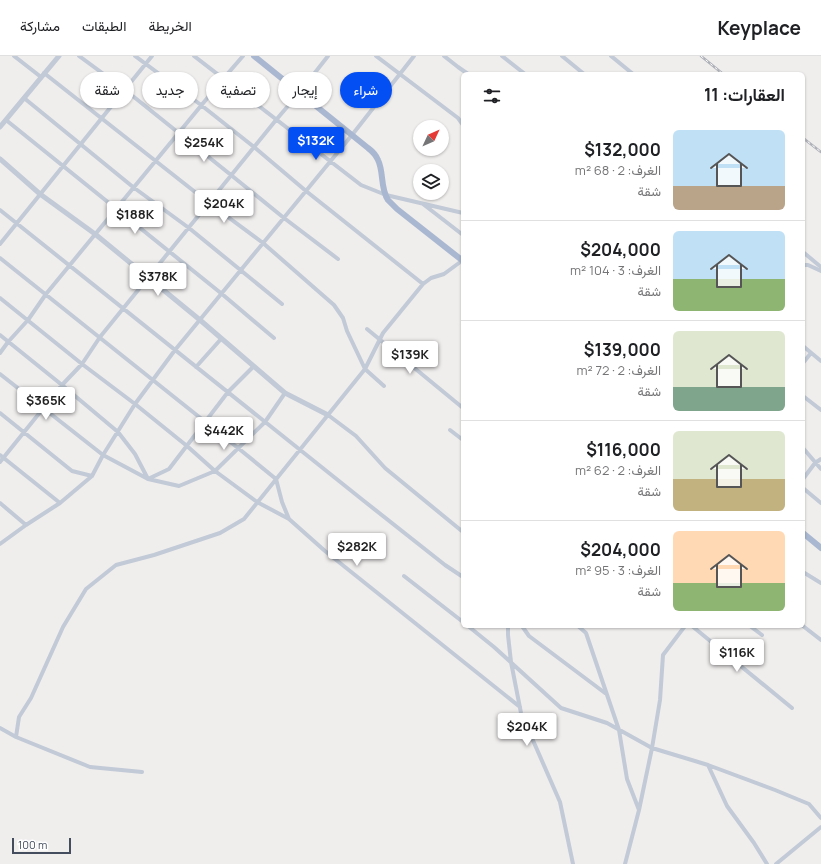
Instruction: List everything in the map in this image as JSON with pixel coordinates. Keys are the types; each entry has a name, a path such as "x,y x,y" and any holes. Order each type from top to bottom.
{"main road":[{"path":"254,56 278,76"},
{"path":"318,108 352,135 379,160 383,186 389,201 397,209 461,258"},
{"path":"805,535 821,548"}],"street":[{"path":"14,56 43,75 101,118 209,203 263,243 334,305 343,318 347,331 365,369 384,386"},
{"path":"0,127 59,56"},
{"path":"79,56 101,72"},
{"path":"135,56 201,105 423,284"},
{"path":"134,77 152,56"},
{"path":"194,56 215,72"},
{"path":"228,72 243,56"},
{"path":"315,72 328,56"},
{"path":"376,56 458,118 461,122"},
{"path":"0,544 60,503 92,476 102,455 135,404 175,350 352,135 414,56"},
{"path":"444,56 465,72"},
{"path":"502,56 522,72"},
{"path":"562,56 582,72"},
{"path":"611,56 631,72"},
{"path":"134,97 284,218 338,259"},
{"path":"24,98 133,187 189,228 282,304"},
{"path":"0,353 28,320 69,265 206,99"},
{"path":"0,244 109,108"},
{"path":"261,108 361,185 386,195 461,213"},
{"path":"0,462 2,456 24,432 62,385 82,364 100,337 123,308 286,108"},
{"path":"6,120 222,294 274,338"},
{"path":"0,160 40,194 95,234 200,320 285,393 328,415 356,436 385,468 461,530"},
{"path":"421,203 461,233"},
{"path":"0,210 445,565 461,575"},
{"path":"805,254 821,267"},
{"path":"0,258 276,479 282,502 289,519"},
{"path":"16,737 19,717 31,698 63,626 86,589 116,565 154,555 220,532 244,519 365,369 383,333 423,284 430,278 444,274 461,261"},
{"path":"805,265 821,271"},
{"path":"0,298 82,364 135,404 215,471 257,502 289,519 325,551 520,707"},
{"path":"367,329 461,406"},
{"path":"0,335 118,432 135,454 148,479"},
{"path":"196,367 221,339"},
{"path":"805,348 821,361"},
{"path":"805,360 811,353"},
{"path":"148,479 169,469 228,392 253,367"},
{"path":"0,374 102,455 148,479 179,486 215,471 265,422 285,393"},
{"path":"805,398 821,410"},
{"path":"0,413 72,471 92,476"},
{"path":"450,430 461,438"},
{"path":"805,450 821,469"},
{"path":"2,456 60,503"},
{"path":"805,476 815,463 821,458"},
{"path":"805,490 821,503"},
{"path":"0,503 26,525"},
{"path":"805,573 821,583"},
{"path":"404,576 461,620"},
{"path":"470,628 511,662 561,708 607,723 652,748 708,765 775,790 808,804 821,818"},
{"path":"508,628 511,662 521,713 560,802 573,864"},
{"path":"523,628 529,636 606,694"},
{"path":"580,628 586,633 619,730 627,779 639,810"},
{"path":"625,864 639,810 652,748 660,700 663,655 683,628"},
{"path":"694,628 792,708"},
{"path":"753,628 762,635"},
{"path":"805,628 821,640"},
{"path":"0,728 16,737 90,767 142,772"},
{"path":"708,765 727,806 754,843 767,864"},
{"path":"776,864 821,827"}],"railway":[{"path":"701,56 721,72"},
{"path":"805,140 821,152"}]}
